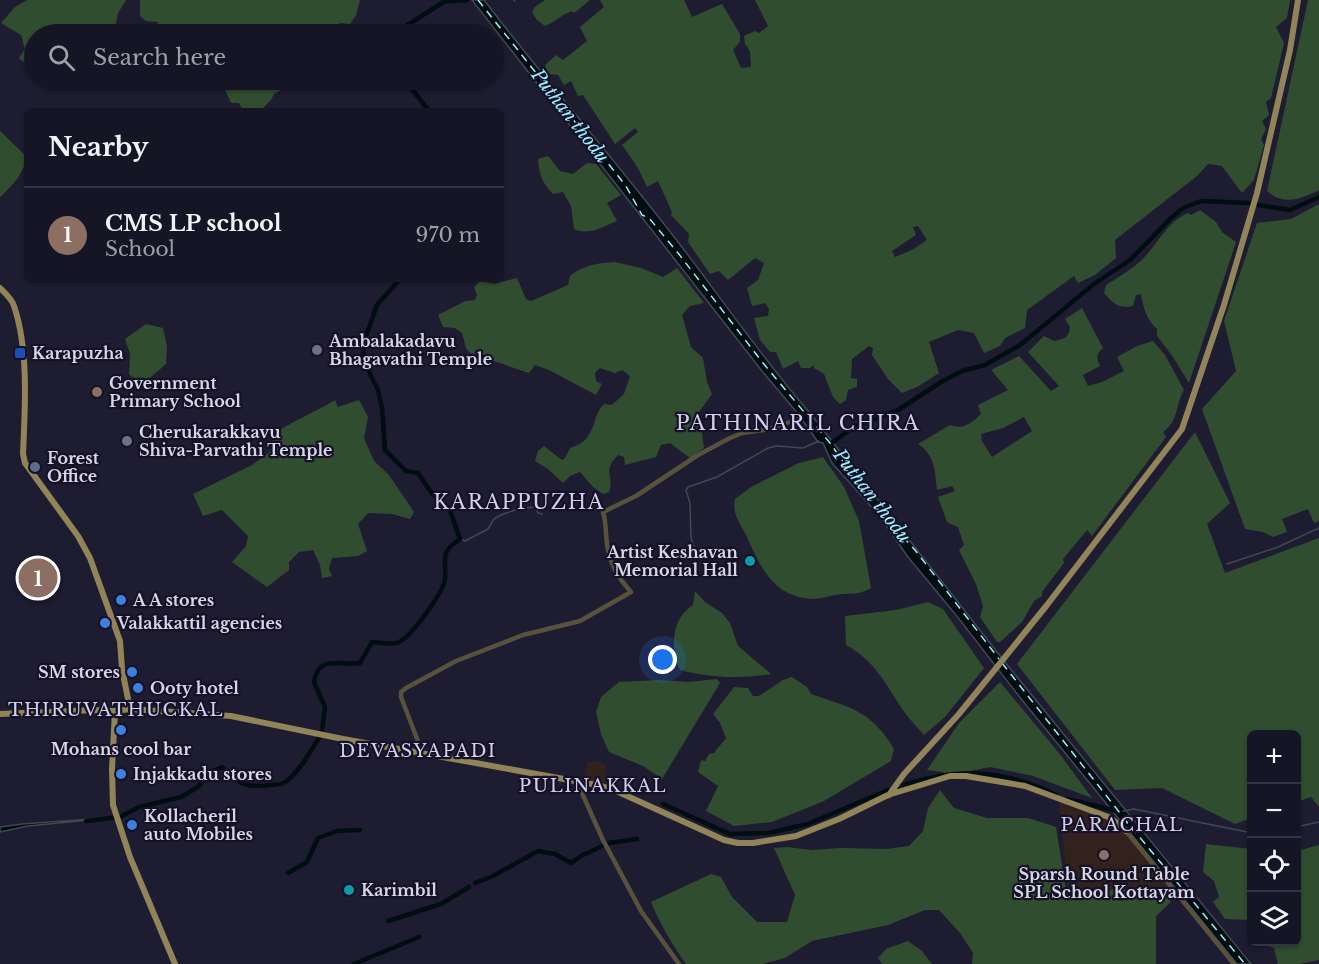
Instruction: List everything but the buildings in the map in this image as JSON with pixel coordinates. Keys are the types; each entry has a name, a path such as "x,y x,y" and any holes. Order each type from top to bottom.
{"main road":[{"path":"888,795 911,766 959,714 1098,541 1182,429 1224,305 1257,193 1290,50 1298,0"},
{"path":"0,288 14,304 21,342 25,379 23,454 25,463 78,536 90,558 120,641 122,669 130,709"},
{"path":"0,714 130,709 231,716 614,790 724,840 747,843 801,834 839,819 888,795 950,776 966,776 1025,786 1111,818 1126,831"},
{"path":"115,711 112,800 130,857 175,964"}],"street":[{"path":"418,752 419,744 401,697 401,692 406,688 456,661 523,635 580,621 631,592 612,566 603,512 636,496 698,455 730,438 749,431 770,429 798,419"},
{"path":"577,782 603,840 641,911 679,964"},
{"path":"1126,831 1234,964"}],"shaded area":[{"path":"37,560 48,582 44,587 37,589 23,565"},
{"path":"598,761 606,765 605,784 583,780 588,762"},
{"name":"Sparsh Round Table SPL School Kottayam","path":"1059,803 1117,823 1170,888 1068,889"}],"green space":[{"path":"27,0 126,0 118,13 116,24 24,24 24,46 21,35 1,23 15,7"},
{"path":"140,0 360,0 356,15 350,24 158,24 158,22 146,21 140,16"},
{"path":"545,0 590,0 574,13 568,12 545,26 532,12"},
{"path":"600,0 684,0 692,17 722,4 740,34 740,42 733,50 741,68 751,67 750,52 745,45 744,36 755,31 759,33 768,26 755,0 1290,0 1287,18 1276,27 1284,43 1271,98 1266,102 1269,115 1262,121 1266,129 1261,139 1264,145 1254,180 1242,193 1222,166 1208,164 1197,176 1115,240 1116,258 1095,275 1078,283 1074,276 1027,310 1025,328 1005,338 1000,346 984,353 974,333 958,330 929,342 939,373 919,386 902,393 888,379 872,355 873,348 869,346 852,359 851,378 857,379 857,387 848,390 846,400 840,404 833,397 824,374 813,365 810,368 801,368 798,361 783,369 776,352 770,352 760,340 754,318 768,316 769,309 765,303 752,306 747,288 758,280 764,263 755,258 728,280 719,271 710,274 688,242 689,234 671,215 672,212 658,181 647,187 638,168 622,145 638,132 635,128 615,144 583,95 578,96 571,81 564,85 558,75 548,74 545,65 556,55 563,60 587,41 580,27 604,7","holes":["918,226 927,240 895,257 892,251 916,235 913,227"]},
{"path":"1308,0 1319,0 1319,190 1293,200 1286,200 1273,196 1267,191"},
{"path":"24,50 24,62 19,58"},
{"path":"225,90 281,90 274,94 263,108 242,108 239,103 231,103"},
{"path":"0,131 24,154 24,164 13,184 0,197"},
{"path":"548,156 560,171 573,174 587,163 596,164 621,195 607,203 617,221 585,232 574,229 571,206 563,192 553,194 542,178 538,159"},
{"path":"1319,204 1319,521 1314,523 1308,509 1282,519 1287,532 1273,537 1263,532 1245,529 1202,409 1236,371 1224,321 1257,223 1291,219"},
{"path":"1200,210 1216,222 1222,232 1236,242 1189,383 1157,336 1157,329 1146,313 1141,294 1136,295 1133,306 1124,307 1114,303 1104,293 1106,285 1139,262 1181,216 1188,213 1191,215"},
{"path":"615,262 641,268 663,277 677,268 704,303 690,306 682,315 691,347 703,358 707,382 712,394 699,412 704,448 690,458 670,443 661,445 656,457 625,465 624,457 618,455 609,470 611,481 609,492 603,494 593,487 580,472 570,476 563,483 535,461 538,451 544,446 562,460 565,458 570,448 585,440 604,404 612,405 624,394 630,376 622,370 615,373 600,368 595,373 596,381 602,384 596,395 535,365 529,373 470,353 466,348 462,333 455,328 443,327 438,315 465,301 475,300 477,295 474,287 479,282 494,284 517,278 526,299 531,301 568,285 570,276 580,269"},
{"path":"1082,308 1103,348 1097,356 1100,366 1083,375 1088,386 1124,371 1117,357 1137,346 1153,341 1165,355 1184,390 1172,423 1163,432 1166,437 1092,536 1087,530 1063,559 1064,563 1042,592 1042,596 1034,601 1022,622 1000,642 997,642 980,617 983,606 976,584 959,550 964,545 958,527 947,522 938,497 955,491 952,486 937,490 931,458 918,444 950,425 963,426 978,417 981,414 978,405 1008,390 991,370 1019,356 1051,391 1059,386 1028,352 1044,336 1054,341 1065,337 1070,327 1065,319","holes":["1024,417 1032,431 992,457 982,441 981,434 1003,428"]},
{"path":"146,324 163,328 167,346 166,364 151,377 139,383 129,374 130,354 125,339"},
{"path":"335,400 338,407 359,400 368,417 364,438 374,461 389,475 414,512 410,519 392,514 368,513 358,524 367,551 358,556 332,558 329,569 332,576 322,578 320,565 313,550 299,552 289,562 289,570 267,587 232,562 246,546 248,536 222,510 203,516 193,494 252,465 271,451 272,435"},
{"path":"1195,432 1230,503 1207,524 1225,573 1319,538 1319,807 1311,797 1301,801 1301,730 1247,730 1247,820 1235,824 1162,788 1115,790 1017,664"},
{"path":"823,457 844,487 859,521 871,588 856,593 813,599 788,593 770,579 737,519 734,505 735,499 751,487 799,463"},
{"path":"695,591 705,602 722,613 730,623 738,646 771,674 726,677 680,670 675,653 674,635 680,618 693,605"},
{"path":"928,602 943,609 984,668 945,717 924,735 905,713 873,667 846,645 845,616 896,610"},
{"path":"792,677 807,687 811,694 849,707 868,718 894,749 891,761 824,801 772,822 734,826 706,811 718,786 698,772 701,760 705,761 726,738 720,723 713,714 734,687 748,688 753,696 759,696 783,680"},
{"path":"717,679 720,683 662,779 643,766 609,752 601,734 596,712 601,697 619,682 658,680 688,682"},
{"path":"1000,682 1059,753 1092,798 1033,776 990,767 956,774 927,770 959,723"},
{"path":"940,790 954,808 987,818 1028,818 1056,827 1066,890 1162,888 1171,902 1156,916 1156,964 972,964 973,953 960,933 939,910 925,910 888,925 812,941 785,958 763,964 686,964 651,902 711,874 721,877 732,897 757,922 787,922 795,895 774,848 887,849 909,846 923,831 928,808"},
{"path":"1206,844 1247,849 1247,920 1225,919 1213,902 1219,897 1214,881 1203,872"},
{"path":"1319,845 1319,960 1300,964 1278,964 1274,948 1269,946 1301,946 1301,850"},
{"path":"908,941 922,951 932,964 882,964 878,958 886,949"}],"water":[{"path":"472,0 484,0 503,24 491,24"},
{"name":"Puthan thodu","path":"504,25 654,211 775,371 1008,666 1251,964 1237,964 1022,700 908,557 878,514 832,463 823,443 818,442 799,415 762,371 504,41"},
{"path":"120,817 28,826 0,832 0,827 22,824"}],"waterway":[{"path":"409,24 445,1 467,0"},
{"path":"413,90 427,108"},
{"path":"1258,205 1290,210 1319,197"},
{"path":"830,444 854,427 898,410 941,382 962,371 985,365 1020,345 1094,284 1130,260 1183,208 1201,201 1250,203"},
{"path":"322,731 325,707 314,682 316,673 325,664 360,663 372,642 393,644 405,638 419,623 439,593 445,579 446,553 460,539 450,510 431,492 418,473 406,471 385,450 382,408 378,390 363,356 366,336 377,305 397,282"},
{"path":"695,550 691,538 690,503 686,490 688,487 717,477 768,448 777,446 803,448 819,441"},
{"path":"460,539 465,541 488,529 494,519 518,509 535,507 538,513 542,514"},
{"path":"1227,564 1278,547 1319,528"},
{"path":"86,821 120,817 139,807 181,797 198,787 209,773 222,767 244,784 262,786 282,783 297,771 319,738"},
{"path":"898,787 939,776 978,773 1016,780 1056,795"},
{"path":"663,804 730,834 768,833 808,824 888,790"},
{"path":"1067,799 1117,811"},
{"path":"1123,811 1134,809 1247,832"},
{"path":"1301,826 1319,822"},
{"path":"288,873 307,862 318,838 337,831 360,830"},
{"path":"608,843 637,839"},
{"path":"475,883 493,876 538,851 555,854 571,863 602,846"},
{"path":"388,921 441,904 469,887"},
{"path":"354,964 419,937"}],"ferry route":[{"path":"478,0 497,24"},
{"path":"504,33 626,186 642,215 649,218 678,253 763,363 830,443 869,499 915,550 999,659"},
{"path":"1002,663 1127,822 1128,827 1132,828 1245,964"}],"place":[{"name":"Ambalakadavu Bhagavathi Temple","path":"317,350"},
{"name":"Karapuzha","path":"20,353"},
{"name":"Government Primary School","path":"97,392"},
{"name":"Cherukarakkavu Shiva-Parvathi Temple","path":"127,441"},
{"name":"Forest Office","path":"35,467"},
{"name":"Artist Keshavan Memorial Hall","path":"750,561"},
{"name":"CMS LP school","path":"38,578"},
{"name":"A A stores","path":"121,600"},
{"name":"Valakkattil agencies","path":"105,623"},
{"name":"SM stores","path":"132,672"},
{"name":"Ooty hotel","path":"138,688"},
{"name":"Mohans cool bar","path":"121,730"},
{"name":"Injakkadu stores","path":"121,774"},
{"name":"Kollacheril auto Mobiles","path":"132,825"},
{"name":"Sparsh Round Table SPL School Kottayam","path":"1104,855"},
{"name":"Karimbil","path":"349,890"}],"district":[{"name":"PATHINARIL CHIRA","path":"798,423"},
{"name":"KARAPPUZHA","path":"519,502"},
{"name":"THIRUVATHUCKAL","path":"116,710"},
{"name":"DEVASYAPADI","path":"418,751"},
{"name":"PULINAKKAL","path":"593,786"},
{"name":"PARACHAL","path":"1122,825"}]}
